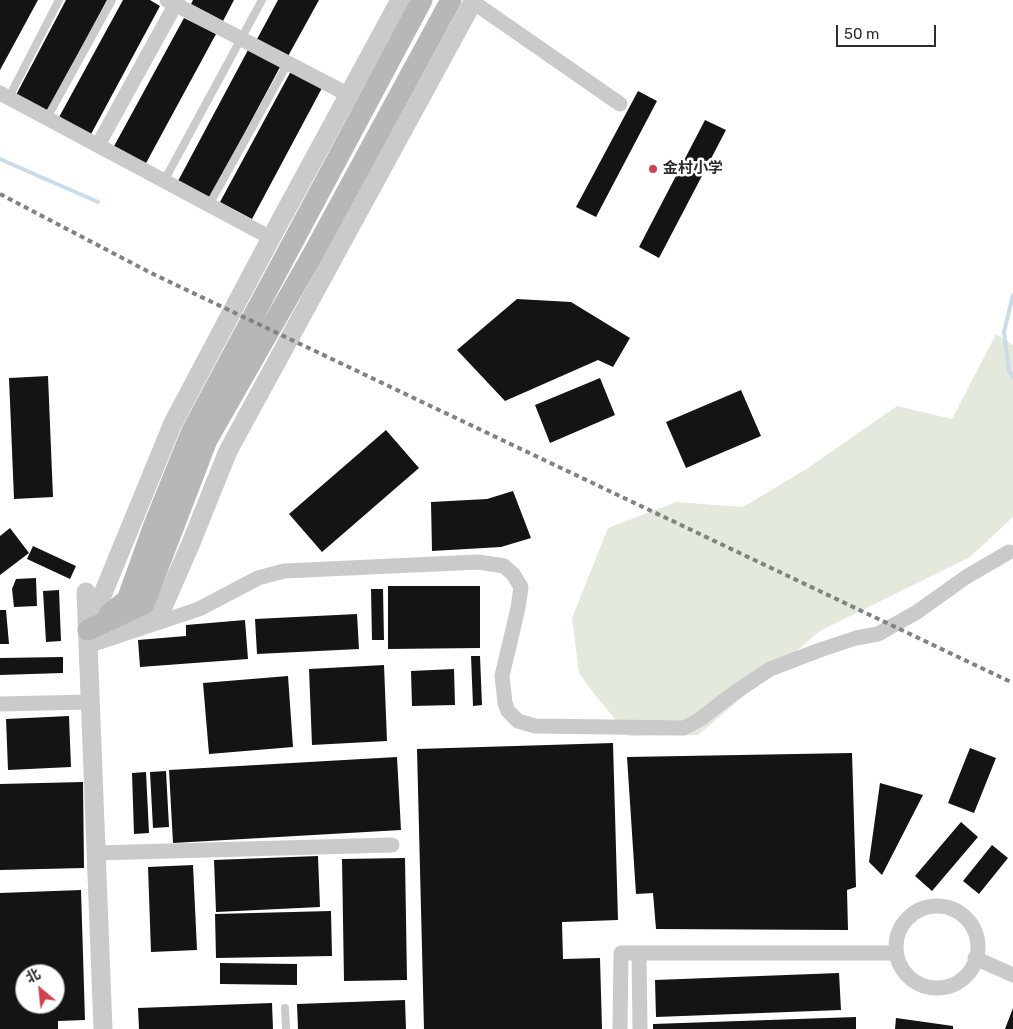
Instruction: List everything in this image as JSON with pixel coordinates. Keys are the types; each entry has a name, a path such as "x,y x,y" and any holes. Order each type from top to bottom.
{"main road":[{"path":"88,638 127,600 154,525 192,431 422,0"},
{"path":"88,638 144,604 207,440 318,246 451,0"}],"street":[{"path":"88,638 173,423 400,0"},
{"path":"98,145 174,1 241,39 349,95"},
{"path":"88,638 160,614 228,451 474,1 620,104"},
{"path":"4,95 271,238"},
{"path":"88,638 200,609 258,578 284,571 478,562 504,566 513,574 521,587 502,676 505,703 508,711 518,722 535,726 569,728 684,728 699,720 734,693 770,669 856,638 878,634 917,612 966,577 1009,552"},
{"path":"86,592 103,1029"},
{"path":"0,704 90,702"},
{"path":"96,854 392,845"},
{"path":"936,906 949,908 962,915 971,925 976,938 977,951 974,964 966,975 956,983 943,987 930,988 918,984 907,976 900,965 896,952 896,940 901,927 910,916 922,909 936,906"},
{"path":"620,1029 621,953 896,952"},
{"path":"639,953 640,1029"},
{"path":"975,958 1013,975"}],"lane":[{"path":"4,95 59,0"},
{"path":"47,118 112,0"},
{"path":"164,181 262,0"},
{"path":"209,205 288,63"},
{"path":"285,1008 286,1029"}],"shaded area":[{"path":"996,334 1013,345 1013,517 970,557 820,631 698,735 629,736 579,673 572,618 608,528 676,502 743,507 808,468 897,406 952,419"}],"building":[{"path":"0,0 38,0 0,70"},
{"path":"66,0 107,0 47,112 16,95"},
{"path":"123,0 150,0 160,6 90,136 58,119"},
{"path":"193,0 234,0 223,21 191,4"},
{"path":"278,0 319,0 287,58 256,41"},
{"path":"184,18 216,34 145,165 113,148"},
{"path":"248,50 280,67 210,198 178,181"},
{"path":"291,71 322,88 252,219 220,202"},
{"path":"638,91 657,101 596,217 576,207"},
{"path":"705,120 726,130 659,258 639,247"},
{"path":"517,299 571,302 630,338 613,367 598,360 505,401 457,350"},
{"path":"48,376 53,497 14,499 9,378"},
{"path":"600,378 615,415 550,443 535,405"},
{"path":"741,390 761,436 686,468 666,422"},
{"path":"386,430 419,468 322,552 289,514"},
{"path":"513,491 531,538 501,547 432,551 431,502 487,499"},
{"path":"10,528 29,553 0,575 0,536"},
{"path":"33,546 76,566 70,579 27,559"},
{"path":"36,578 37,606 14,607 12,589 16,579"},
{"path":"388,586 480,586 480,648 388,649"},
{"path":"371,589 383,589 384,640 372,640"},
{"path":"59,590 61,641 46,642 43,591"},
{"path":"0,610 6,610 9,644 0,644"},
{"path":"357,614 359,649 257,654 255,619"},
{"path":"245,620 248,659 140,667 138,640 186,636 186,625"},
{"path":"471,656 480,656 482,705 473,706"},
{"path":"63,657 63,673 0,675 0,658"},
{"path":"384,665 387,741 312,745 309,669"},
{"path":"454,669 455,705 412,706 411,671"},
{"path":"288,676 293,747 209,754 203,683"},
{"path":"69,716 71,767 8,770 6,719"},
{"path":"613,743 618,920 562,922 563,959 600,958 602,1029 424,1029 417,749"},
{"path":"970,748 996,758 974,813 948,803"},
{"path":"852,753 856,887 847,890 848,930 656,929 653,893 636,894 627,757"},
{"path":"397,757 401,830 173,843 169,770"},
{"path":"166,771 169,827 153,828 150,772"},
{"path":"146,772 149,833 134,834 132,773"},
{"path":"83,782 84,868 0,870 0,784"},
{"path":"880,783 923,795 882,875 869,862"},
{"path":"961,822 978,837 932,891 915,876"},
{"path":"992,845 1008,858 979,894 963,881"},
{"path":"318,856 320,907 216,912 214,860"},
{"path":"405,858 407,980 344,981 342,859"},
{"path":"193,865 197,950 151,952 148,867"},
{"path":"81,890 85,1020 58,1021 58,1029 0,1029 0,893"},
{"path":"331,911 332,956 216,958 215,914"},
{"path":"220,963 297,964 297,985 220,984"},
{"path":"839,973 841,1010 656,1017 655,980"},
{"path":"405,1000 406,1029 298,1029 297,1004"},
{"path":"272,1003 273,1029 139,1029 138,1008"},
{"path":"1013,1008 1013,1029 1005,1029"},
{"path":"856,1017 856,1029 653,1029 653,1024"},
{"path":"896,1018 953,1026 953,1029 895,1029"}],"waterway":[{"path":"0,159 98,202"},
{"path":"1013,295 1004,332 1009,371 1013,377"}],"railway":[{"path":"0,194 151,273 1013,683"}],"place":[{"name":"金村小学","path":"653,169"}]}
